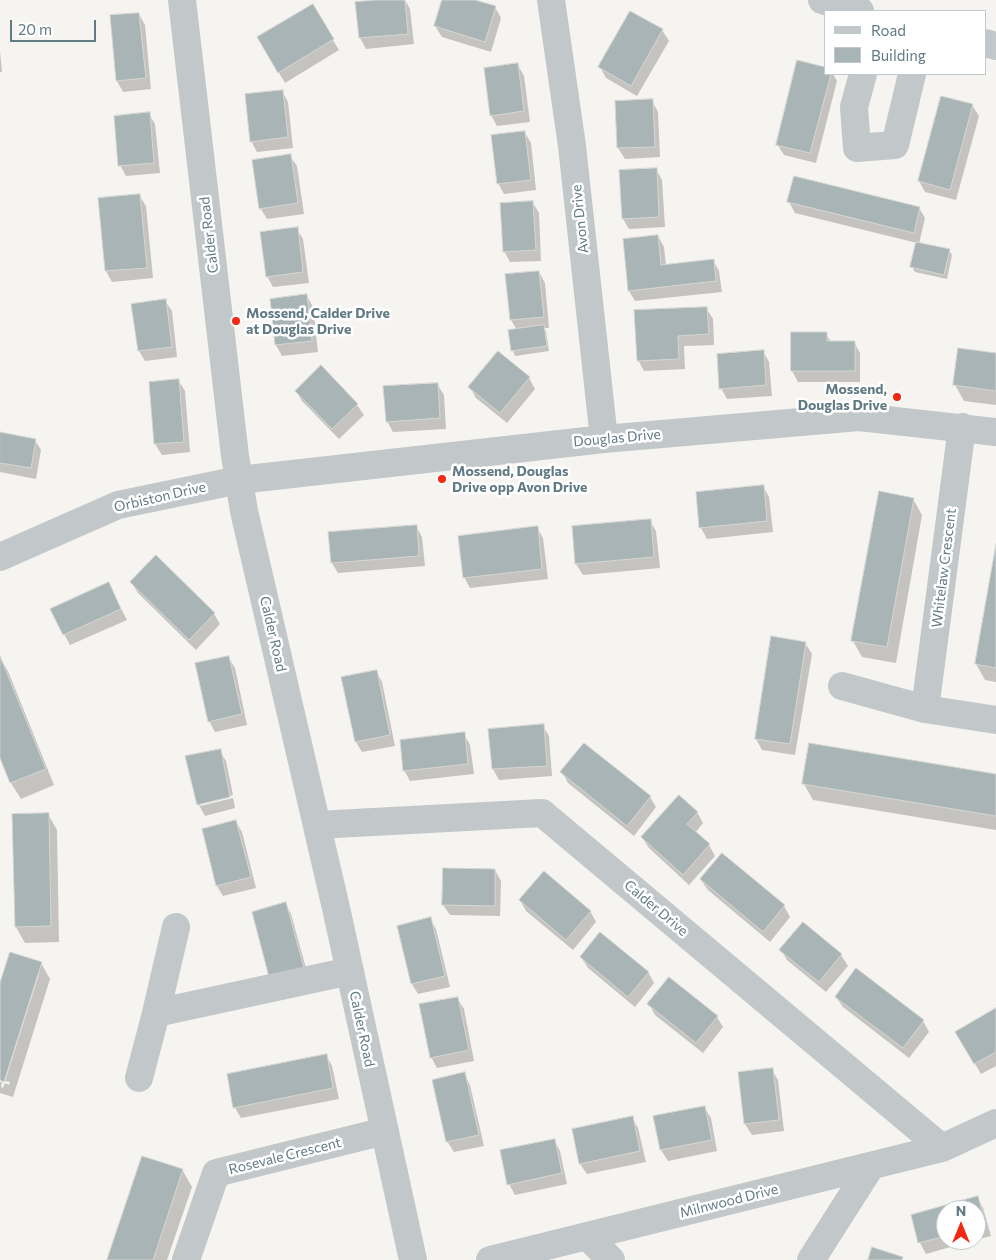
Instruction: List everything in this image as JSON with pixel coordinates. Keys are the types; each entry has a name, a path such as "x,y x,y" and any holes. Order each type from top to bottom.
{"street":[{"name":"Calder Road","path":"182,0 235,456 246,520 350,971 413,1260"},
{"name":"Avon Drive","path":"551,0 572,146 604,439"},
{"path":"822,0 857,10"},
{"path":"863,75 854,107 857,148 895,145 912,75"},
{"name":"Douglas Drive","path":"239,480 604,439 859,417 996,432"},
{"name":"Whitelaw Crescent","path":"925,709 962,428"},
{"name":"Orbiston Drive","path":"1,557 118,505 239,480"},
{"path":"842,686 925,709 996,720"},
{"name":"Calder Drive","path":"317,825 542,813 942,1148"},
{"path":"139,1078 176,927"},
{"path":"156,1013 350,971"},
{"name":"Milnwood Drive","path":"490,1260 942,1148 996,1123"},
{"name":"Rosevale Crescent","path":"186,1260 216,1173 385,1131"},
{"path":"811,1260 871,1166"},
{"path":"587,1236 611,1260"}],"building":[{"path":"405,0 408,34 359,38 355,2"},
{"path":"442,0 475,0 496,6 485,42 434,26"},
{"path":"313,4 334,39 278,73 257,37"},
{"path":"630,11 663,29 631,86 598,67"},
{"path":"139,13 146,78 116,81 110,15"},
{"path":"797,60 824,67 824,75 831,75 810,153 776,145"},
{"path":"518,63 524,111 490,116 484,68"},
{"path":"283,90 288,137 250,142 245,94"},
{"path":"941,96 973,104 950,190 918,181"},
{"path":"653,99 655,147 617,148 615,101"},
{"path":"150,112 154,163 118,166 114,116"},
{"path":"525,131 531,180 497,184 491,135"},
{"path":"291,154 298,203 259,209 252,160"},
{"path":"657,168 659,217 622,219 619,170"},
{"path":"794,176 920,207 914,233 787,202"},
{"path":"140,194 147,268 105,271 98,198"},
{"path":"533,201 536,250 503,252 500,203"},
{"path":"298,227 303,272 266,277 260,232"},
{"path":"658,235 661,265 714,259 716,281 628,291 623,239"},
{"path":"916,242 950,249 944,275 910,267"},
{"path":"539,271 544,317 510,320 505,274"},
{"path":"307,294 312,341 275,345 270,299"},
{"path":"166,299 172,347 138,351 131,304"},
{"path":"707,307 709,334 678,336 679,359 637,361 634,310"},
{"path":"544,325 547,346 511,351 508,330"},
{"path":"791,332 827,332 827,341 855,341 855,371 791,371"},
{"path":"958,348 996,353 996,391 953,385"},
{"path":"764,350 766,385 719,389 717,354"},
{"path":"498,351 530,377 500,413 468,387"},
{"path":"321,365 358,404 332,429 295,391"},
{"path":"179,379 184,442 154,444 149,382"},
{"path":"438,383 440,418 386,422 383,386"},
{"path":"0,432 36,439 31,468 0,463"},
{"path":"764,485 767,521 699,528 696,492"},
{"path":"879,491 914,498 887,647 851,641"},
{"path":"651,519 654,557 575,564 572,526"},
{"path":"417,525 419,556 331,563 328,532"},
{"path":"538,526 542,569 463,578 458,536"},
{"path":"996,544 996,668 975,664"},
{"path":"156,555 215,613 189,640 130,582"},
{"path":"109,582 121,609 63,635 50,609"},
{"path":"771,636 806,642 790,744 755,739"},
{"path":"0,656 46,769 10,783 0,758"},
{"path":"229,656 242,714 208,722 195,663"},
{"path":"377,670 390,735 355,742 341,677"},
{"path":"544,724 547,766 492,769 488,729"},
{"path":"465,732 468,764 403,771 400,740"},
{"path":"584,743 651,796 627,826 560,772"},
{"path":"809,743 996,774 996,816 802,784"},
{"path":"221,749 230,797 197,805 185,756"},
{"path":"679,795 698,812 687,824 710,844 683,875 641,837"},
{"path":"49,813 51,926 15,927 12,814"},
{"path":"236,820 251,877 216,886 202,829"},
{"path":"722,853 785,905 763,932 700,879"},
{"path":"443,868 495,869 495,906 442,905"},
{"path":"544,871 591,911 566,940 519,900"},
{"path":"286,902 304,968 269,977 252,912"},
{"path":"431,917 445,976 411,984 397,926"},
{"path":"803,922 842,954 819,982 779,950"},
{"path":"600,932 649,972 628,997 580,957"},
{"path":"10,952 42,962 4,1082 0,1080 0,983"},
{"path":"856,968 924,1020 903,1048 835,997"},
{"path":"669,977 718,1016 696,1043 647,1004"},
{"path":"458,997 469,1050 430,1058 419,1004"},
{"path":"996,1008 996,1052 974,1064 955,1032"},
{"path":"327,1054 333,1088 233,1108 227,1074"},
{"path":"773,1068 779,1120 744,1124 738,1072"},
{"path":"465,1072 479,1135 446,1142 432,1080"},
{"path":"705,1106 712,1140 660,1150 653,1116"},
{"path":"633,1116 640,1151 579,1164 572,1129"},
{"path":"555,1139 562,1173 507,1185 500,1150"},
{"path":"142,1156 183,1169 153,1260 107,1260"},
{"path":"978,1196 979,1200 964,1200"},
{"path":"936,1208 936,1238 918,1243 911,1215"},
{"path":"872,1247 903,1257 902,1260 868,1260"}],"place":[{"name":"Mossend, Calder Drive at Douglas Drive","path":"236,321"},
{"name":"Mossend, Douglas Drive","path":"897,397"},
{"name":"Mossend, Douglas Drive opp Avon Drive","path":"442,479"}]}
